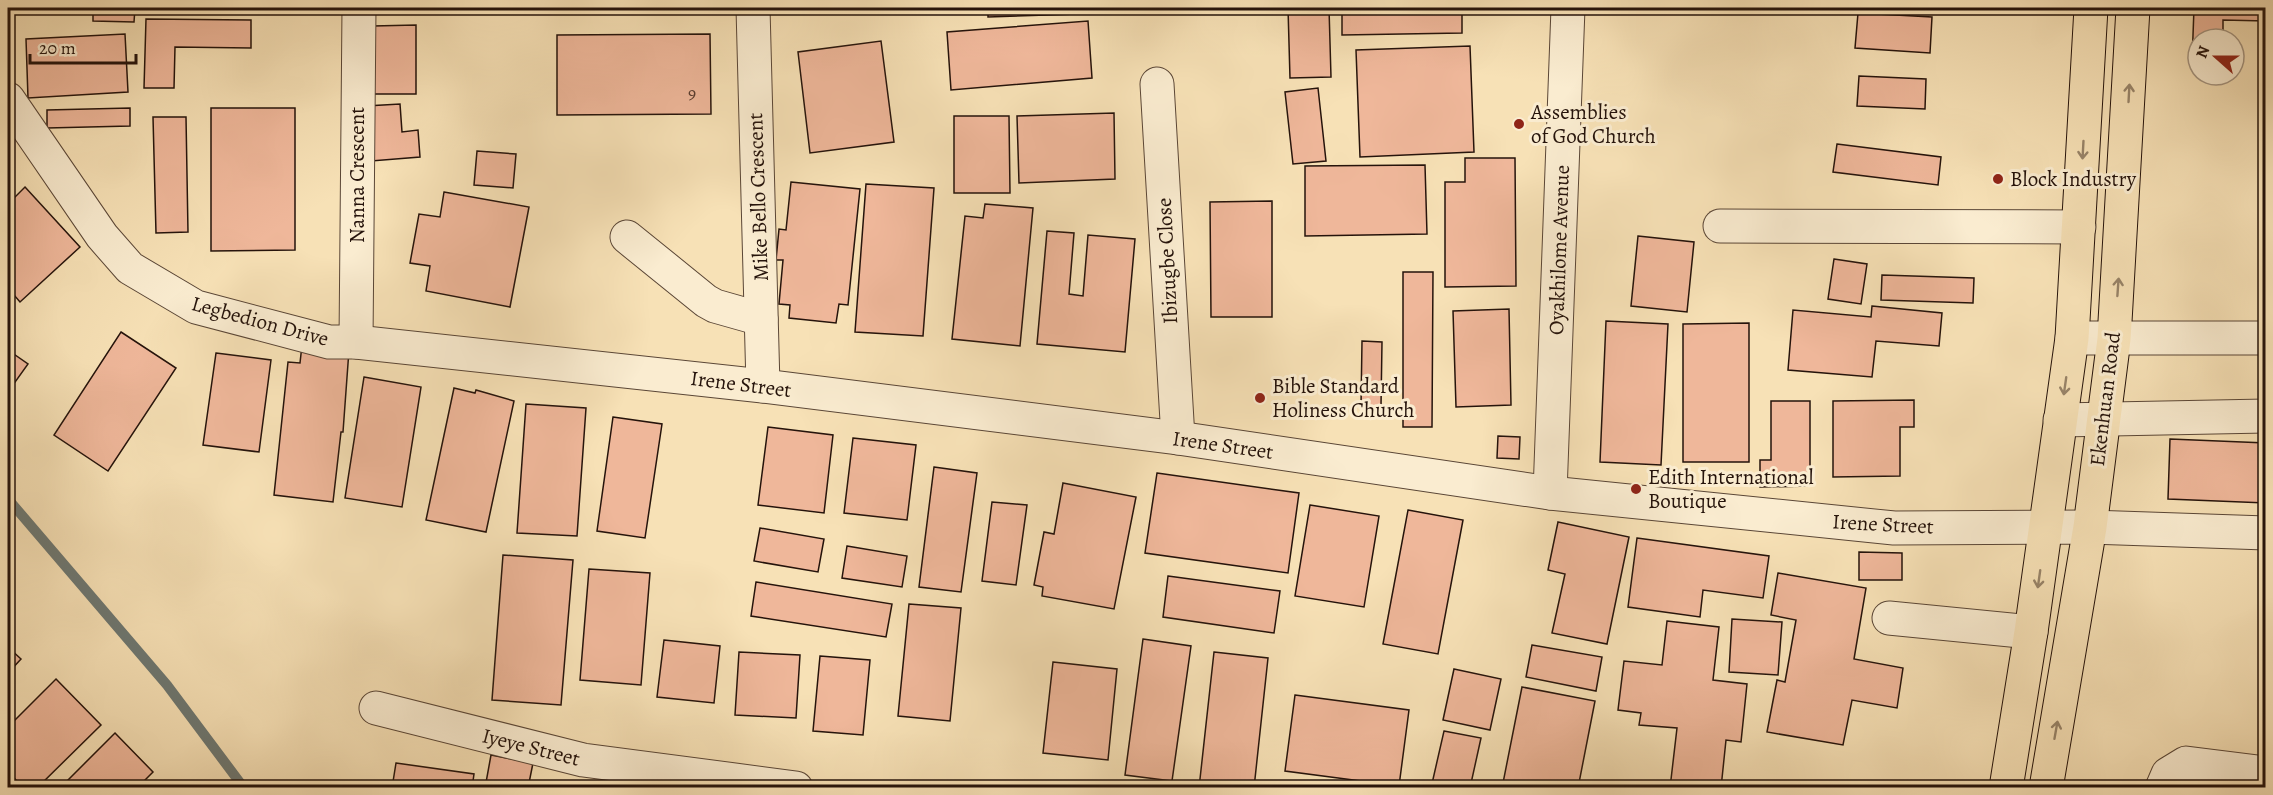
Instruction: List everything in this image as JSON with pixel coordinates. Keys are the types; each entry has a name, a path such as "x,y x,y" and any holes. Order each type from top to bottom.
{"main road":[{"name":"Ekenhuan Road","path":"2006,788 2031,632 2072,338 2091,8"},
{"name":"Ekenhuan Road","path":"2046,788 2090,527 2114,339 2133,8"}],"street":[{"name":"Nanna Crescent","path":"356,342 359,8"},
{"name":"Mike Bello Crescent","path":"753,8 763,386"},
{"name":"Oyakhilome Avenue","path":"1550,493 1569,8"},
{"name":"Ibizugbe Close","path":"1157,84 1178,438"},
{"name":"Legbedion Drive","path":"8,99 102,236 130,268 196,307 328,342 356,342"},
{"path":"1720,226 2079,227"},
{"path":"627,237 706,301 715,306 761,319"},
{"path":"2072,338 2265,338"},
{"name":"Irene Street","path":"356,342 763,386 1178,438 1550,493 1894,528 2046,526 2265,533"},
{"path":"2060,420 2102,421 2265,416"},
{"path":"1889,618 2031,632"},
{"name":"Iyeye Street","path":"376,708 583,760 795,788"},
{"path":"2162,788 2168,774 2186,763 2261,778"}],"building":[{"path":"93,8 135,8 134,22 93,21"},
{"path":"147,8 212,8 212,12 147,11"},
{"path":"797,8 913,8 797,12"},
{"path":"988,8 1108,8 1108,13 988,17"},
{"path":"1288,8 1329,8 1331,77 1290,78"},
{"path":"1342,8 1462,8 1462,33 1342,35"},
{"path":"2194,8 2266,8 2266,21 2223,20 2223,27 2193,27"},
{"path":"1858,13 1932,17 1930,53 1855,48"},
{"path":"146,19 251,20 251,48 175,47 174,88 144,88"},
{"path":"1088,21 1092,78 951,90 947,32"},
{"path":"416,25 416,94 374,94 373,26"},
{"path":"125,34 128,92 28,98 26,39"},
{"path":"710,34 711,114 557,115 557,35"},
{"path":"881,41 894,142 810,153 798,52"},
{"path":"1470,46 1474,152 1360,157 1356,50"},
{"path":"1859,76 1926,79 1925,109 1857,106"},
{"path":"1318,88 1326,161 1293,164 1285,92"},
{"path":"400,104 402,132 418,130 420,157 371,161 366,106"},
{"path":"130,108 130,126 47,128 47,110"},
{"path":"211,108 295,108 295,250 211,251"},
{"path":"1114,113 1115,179 1019,183 1017,116"},
{"path":"954,116 1009,116 1010,193 954,193"},
{"path":"153,117 186,117 188,232 156,233"},
{"path":"1837,144 1941,157 1938,185 1833,172"},
{"path":"477,151 516,154 513,188 474,185"},
{"path":"1465,158 1515,158 1516,286 1445,287 1445,182 1465,182"},
{"path":"1425,165 1427,234 1305,236 1305,166"},
{"path":"791,182 860,189 848,305 839,304 836,323 789,318 790,305 779,304 783,260 776,260 779,229 786,230"},
{"path":"866,184 934,188 923,336 855,332"},
{"path":"25,187 80,247 20,302 8,288 8,204"},
{"path":"444,192 529,207 510,307 426,291 430,266 410,263 419,214 440,217"},
{"path":"1272,201 1272,317 1211,317 1210,202"},
{"path":"985,204 1033,208 1020,346 952,339 965,216 983,218"},
{"path":"1047,231 1074,233 1069,294 1083,296 1088,235 1135,239 1125,352 1037,344"},
{"path":"1638,236 1694,242 1687,312 1631,306"},
{"path":"1834,259 1867,264 1861,304 1828,299"},
{"path":"1403,272 1433,272 1432,427 1403,427"},
{"path":"1882,275 1974,278 1973,303 1881,300"},
{"path":"1872,306 1942,313 1939,346 1876,341 1872,377 1788,370 1793,310 1871,317"},
{"path":"1509,309 1511,405 1456,407 1453,311"},
{"path":"1606,321 1668,324 1661,465 1600,462"},
{"path":"1749,323 1749,462 1683,462 1683,324"},
{"path":"121,332 176,368 108,471 54,435"},
{"path":"1362,341 1382,342 1381,406 1361,406"},
{"path":"302,345 349,350 343,432 341,432 333,502 274,495 288,362 300,363"},
{"path":"8,350 28,364 13,385 8,381"},
{"path":"216,353 271,360 259,452 203,445"},
{"path":"364,377 421,387 402,507 345,498"},
{"path":"454,388 475,393 476,390 514,401 486,532 426,520"},
{"path":"1914,400 1914,427 1900,427 1900,476 1833,477 1833,401"},
{"path":"1771,401 1810,401 1810,486 1760,487 1760,460 1771,460"},
{"path":"526,404 586,408 577,536 517,533"},
{"path":"613,417 662,424 645,538 597,531"},
{"path":"768,427 833,435 824,513 758,505"},
{"path":"1498,436 1520,437 1519,459 1497,458"},
{"path":"853,438 916,445 907,520 844,513"},
{"path":"2170,439 2266,443 2266,503 2168,499"},
{"path":"934,467 977,473 961,592 919,587"},
{"path":"1157,473 1299,493 1288,573 1145,553"},
{"path":"1063,483 1136,497 1114,609 1042,596 1043,587 1034,585 1044,532 1054,534"},
{"path":"992,502 1027,505 1016,585 982,581"},
{"path":"1310,505 1379,516 1364,607 1295,596"},
{"path":"1408,510 1463,520 1438,654 1383,644"},
{"path":"1558,522 1629,537 1607,644 1552,633 1565,574 1548,570"},
{"path":"760,528 824,539 818,572 754,561"},
{"path":"1637,538 1769,556 1763,598 1703,590 1700,617 1628,607"},
{"path":"847,546 907,556 902,587 842,578"},
{"path":"1859,552 1902,553 1902,580 1859,580"},
{"path":"503,555 573,560 561,705 492,700"},
{"path":"589,569 650,573 641,685 580,680"},
{"path":"1778,573 1866,588 1854,659 1903,668 1897,708 1852,700 1843,745 1767,732 1777,680 1785,682 1796,620 1771,615"},
{"path":"1168,576 1280,591 1274,633 1163,617"},
{"path":"756,582 892,604 886,637 751,616"},
{"path":"909,604 961,608 950,721 898,716"},
{"path":"1732,619 1782,622 1778,675 1729,672"},
{"path":"1667,621 1719,627 1713,680 1747,684 1741,742 1726,740 1721,788 1670,788 1677,728 1639,725 1641,713 1618,710 1624,661 1662,665"},
{"path":"1143,639 1191,646 1172,781 1125,775"},
{"path":"664,640 720,646 714,703 657,697"},
{"path":"1532,645 1602,657 1596,691 1526,677"},
{"path":"8,647 21,659 8,673"},
{"path":"739,652 800,655 796,718 735,715"},
{"path":"1214,652 1268,658 1254,788 1199,788"},
{"path":"820,656 870,660 863,735 813,731"},
{"path":"1053,662 1117,669 1108,760 1043,753"},
{"path":"1454,669 1501,679 1490,730 1443,720"},
{"path":"56,679 101,725 37,788 23,788 8,771 8,727"},
{"path":"1522,687 1595,701 1578,788 1502,788"},
{"path":"1295,695 1409,710 1399,786 1285,771"},
{"path":"1444,731 1481,738 1470,788 1431,788"},
{"path":"115,733 153,772 137,788 60,788"},
{"path":"491,755 533,763 528,788 485,788"},
{"path":"396,763 474,774 472,788 392,788"}],"waterway":[{"path":"8,499 167,685 244,788"}],"place":[{"name":"Assemblies of God Church","path":"1519,124"},
{"name":"Block Industry","path":"1998,179"},
{"name":"Bible Standard Holiness Church","path":"1260,398"},
{"name":"Edith International Boutique","path":"1636,489"}]}
